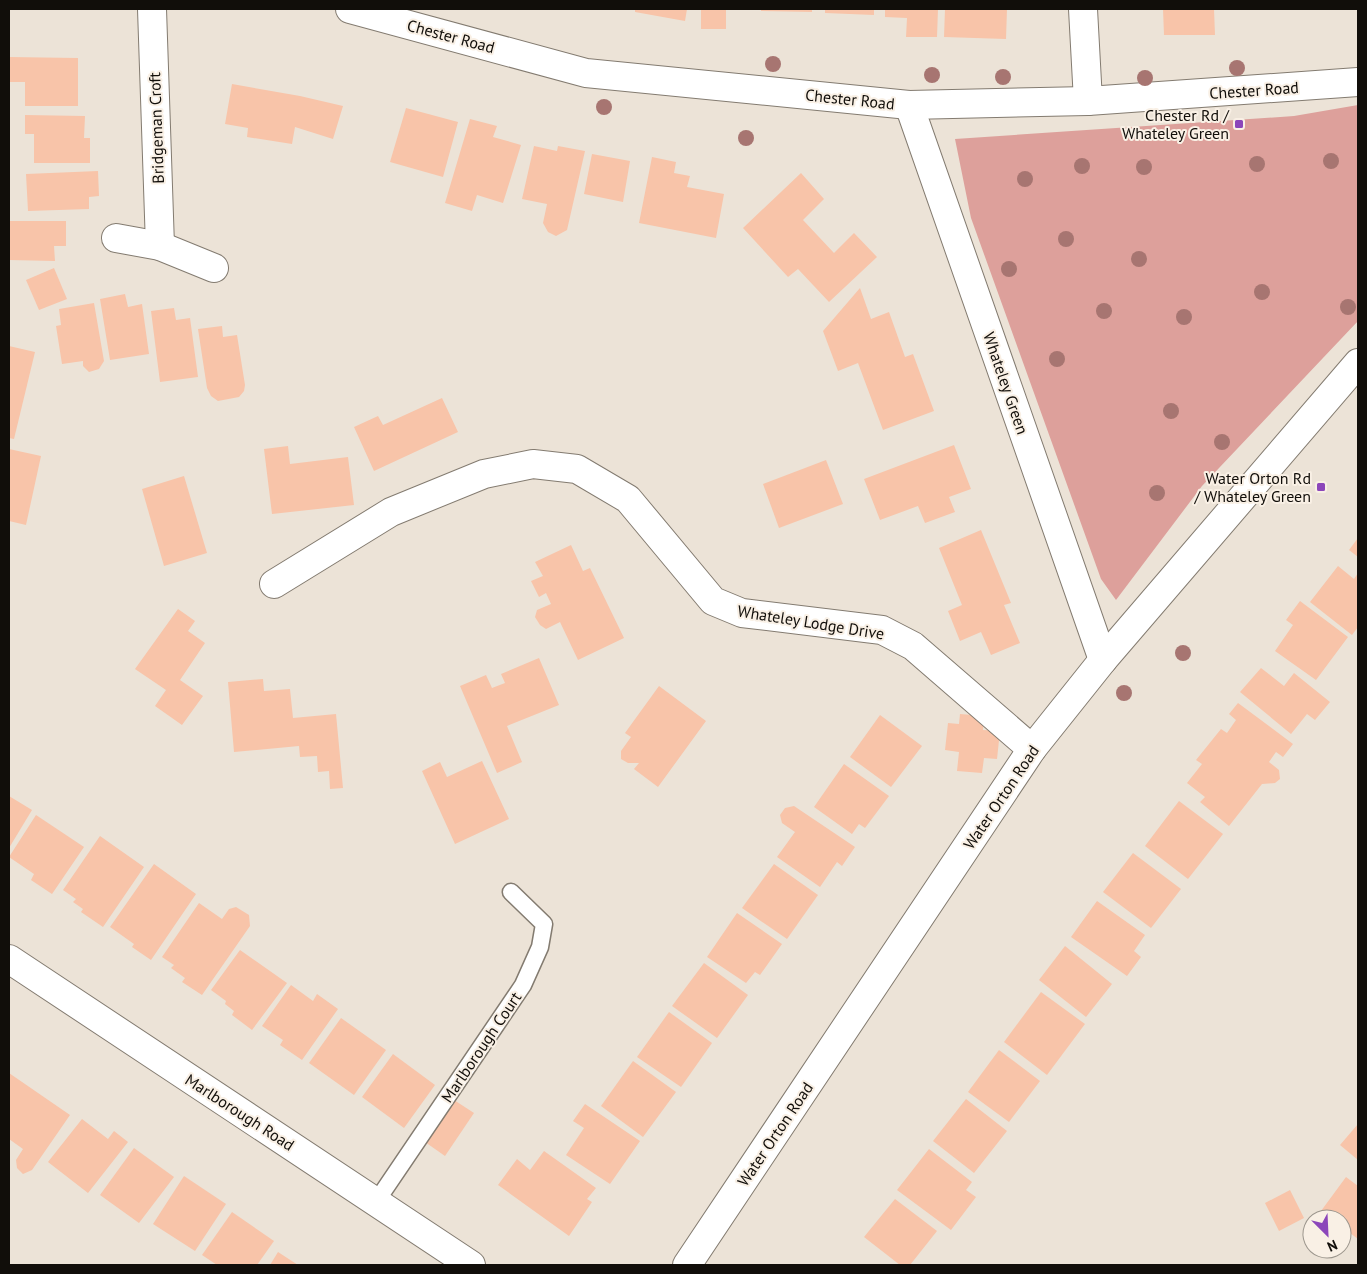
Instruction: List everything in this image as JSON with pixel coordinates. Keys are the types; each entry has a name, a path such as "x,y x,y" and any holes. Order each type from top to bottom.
{"street":[{"name":"Bridgeman Croft","path":"152,9 160,246"},
{"name":"Chester Road","path":"350,9 586,73 909,105 1088,101 1358,82"},
{"path":"1083,9 1088,101"},
{"name":"Whateley Green","path":"909,105 1104,660"},
{"path":"116,238 160,246 214,268"},
{"name":"Water Orton Road","path":"687,1265 1032,749 1104,660 1356,370"},
{"name":"Whateley Lodge Drive","path":"274,584 391,512 484,474 534,464 577,469 628,499 713,601 742,613 882,630 913,646 1032,749"},
{"name":"Marlborough Road","path":"9,959 376,1202 466,1264"}],"lane":[{"name":"Marlborough Court","path":"376,1202 523,985 540,947 544,924 510,892"}],"shaded area":[{"path":"1358,105 1358,321 1202,486 1116,600 1101,579 971,218 955,139 1294,116"}],"building":[{"path":"635,9 687,9 685,21 635,12"},
{"path":"701,9 726,9 726,29 701,29"},
{"path":"761,9 812,9 812,12 761,11"},
{"path":"825,9 874,9 874,15 825,13"},
{"path":"885,9 938,9 937,37 906,37 907,18 885,17"},
{"path":"945,9 1007,9 1006,39 944,37"},
{"path":"1163,9 1214,9 1215,35 1164,35"},
{"path":"9,57 78,58 78,106 25,106 25,82 9,82"},
{"path":"232,84 343,106 333,139 295,127 292,144 247,137 248,128 225,124"},
{"path":"406,108 458,122 443,177 390,162"},
{"path":"25,115 85,116 84,138 90,138 90,163 34,163 34,134 25,134"},
{"path":"470,119 497,126 493,137 521,145 503,203 477,195 472,211 445,203"},
{"path":"534,146 557,151 558,146 585,151 567,230 556,236 548,232 543,223 547,204 522,199"},
{"path":"592,154 630,161 623,202 584,194"},
{"path":"652,157 676,162 674,173 690,176 687,187 724,194 716,238 639,223"},
{"path":"98,171 99,196 89,197 89,209 28,211 26,174"},
{"path":"801,173 824,199 803,220 834,253 854,233 877,257 829,302 798,269 788,277 743,228"},
{"path":"9,221 66,221 66,246 54,246 55,261 9,260"},
{"path":"54,268 67,299 39,310 26,280"},
{"path":"860,288 871,319 889,312 905,357 913,354 934,411 883,430 858,363 838,371 823,331"},
{"path":"125,294 128,307 142,304 149,354 110,360 100,299"},
{"path":"94,303 104,361 99,369 89,372 83,366 83,361 62,364 56,326 61,325 59,309"},
{"path":"174,308 176,320 190,318 198,377 160,382 151,311"},
{"path":"222,326 223,337 237,335 245,385 244,391 239,397 218,401 211,396 207,388 198,329"},
{"path":"9,346 35,352 14,439 9,438"},
{"path":"442,398 458,432 374,471 354,427 378,416 383,425"},
{"path":"954,445 971,489 949,497 955,512 925,523 918,506 880,520 864,479"},
{"path":"288,446 290,464 348,457 354,505 272,514 264,449"},
{"path":"9,449 41,456 26,525 9,521"},
{"path":"826,460 843,504 779,528 763,484"},
{"path":"184,476 207,553 164,566 142,489"},
{"path":"981,530 1011,603 1004,605 1020,643 991,655 981,632 960,641 948,611 962,605 939,548"},
{"path":"1358,538 1358,557 1349,550"},
{"path":"571,545 583,571 590,568 624,638 578,660 560,622 546,629 540,625 535,617 537,610 551,604 546,593 539,597 531,581 543,576 535,562"},
{"path":"1338,566 1354,579 1358,573 1358,627 1352,635 1310,602"},
{"path":"1300,601 1348,637 1316,680 1275,651 1293,625 1286,620"},
{"path":"178,609 195,621 188,631 205,643 180,680 203,696 182,725 155,706 166,690 135,669"},
{"path":"539,658 559,705 507,726 522,762 497,773 460,686 486,675 492,688 505,683 501,674"},
{"path":"1261,668 1284,686 1294,673 1330,702 1315,720 1307,714 1291,734 1240,692"},
{"path":"263,679 264,691 290,689 293,718 336,714 343,788 330,789 329,771 318,772 317,756 300,757 299,746 234,752 228,682"},
{"path":"659,686 706,721 658,787 634,769 639,763 628,763 621,759 621,751 631,737 625,733"},
{"path":"1238,703 1293,744 1283,757 1276,752 1269,762 1279,770 1280,779 1275,783 1262,784 1229,826 1200,802 1205,797 1187,783 1202,764 1196,760 1221,729 1227,733 1236,720 1229,714"},
{"path":"960,714 984,716 983,730 1000,731 997,759 984,758 982,773 957,771 959,752 945,750 948,723 959,724"},
{"path":"880,715 922,746 891,787 850,757"},
{"path":"482,761 509,819 455,844 422,771 440,762 447,777"},
{"path":"844,764 889,796 865,828 859,824 852,834 814,807"},
{"path":"9,796 32,810 9,848"},
{"path":"1179,801 1223,834 1188,879 1145,846"},
{"path":"794,806 855,847 842,866 837,862 820,887 777,857 795,832 782,823 780,815 785,808"},
{"path":"36,815 84,847 52,894 31,880 34,874 9,857"},
{"path":"100,836 144,867 103,927 81,912 83,909 73,902 76,899 63,890"},
{"path":"1133,853 1181,889 1151,928 1103,892"},
{"path":"154,864 196,894 151,960 132,947 134,944 110,927"},
{"path":"774,864 818,895 787,939 742,908"},
{"path":"1097,901 1145,935 1134,951 1141,957 1127,976 1071,937"},
{"path":"199,903 222,919 229,909 236,907 249,915 250,926 202,995 182,982 185,978 171,968 174,965 162,957"},
{"path":"737,913 782,944 760,975 755,972 746,983 707,957"},
{"path":"1065,946 1112,984 1086,1017 1039,980"},
{"path":"240,950 287,983 252,1030 232,1015 234,1011 225,1004 226,1001 211,990"},
{"path":"704,963 748,995 717,1038 672,1006"},
{"path":"291,985 313,1001 317,994 338,1009 302,1060 280,1045 283,1040 262,1026"},
{"path":"1041,992 1085,1024 1047,1075 1004,1042"},
{"path":"669,1012 712,1043 681,1087 637,1057"},
{"path":"341,1018 386,1050 354,1095 309,1063"},
{"path":"999,1050 1040,1081 1009,1122 968,1092"},
{"path":"393,1054 435,1085 404,1128 362,1097"},
{"path":"633,1061 676,1092 643,1137 601,1106"},
{"path":"9,1073 70,1115 32,1170 23,1174 17,1168 16,1160 23,1149 9,1139"},
{"path":"966,1099 1007,1131 974,1173 933,1141"},
{"path":"454,1100 474,1113 445,1156 425,1142"},
{"path":"585,1104 640,1141 610,1184 566,1155 584,1128 573,1121"},
{"path":"82,1119 108,1139 114,1131 128,1142 88,1193 48,1162"},
{"path":"1358,1124 1358,1160 1340,1145"},
{"path":"134,1148 174,1177 139,1223 100,1195"},
{"path":"929,1149 972,1182 966,1190 976,1197 951,1230 897,1190"},
{"path":"544,1151 596,1188 587,1199 592,1202 569,1236 498,1185 517,1159 530,1170"},
{"path":"184,1176 226,1204 195,1251 153,1224"},
{"path":"1346,1177 1358,1186 1358,1239 1352,1234 1352,1209 1322,1209"},
{"path":"1290,1190 1302,1214 1302,1219 1279,1231 1265,1203"},
{"path":"895,1199 937,1231 910,1265 900,1265 864,1237"},
{"path":"232,1212 274,1241 257,1265 217,1265 202,1255"},
{"path":"278,1252 298,1265 270,1265"}],"place":[{"name":"Chester Rd / Whateley Green","path":"1239,124"},
{"name":"Water Orton Rd / Whateley Green","path":"1321,487"}]}
